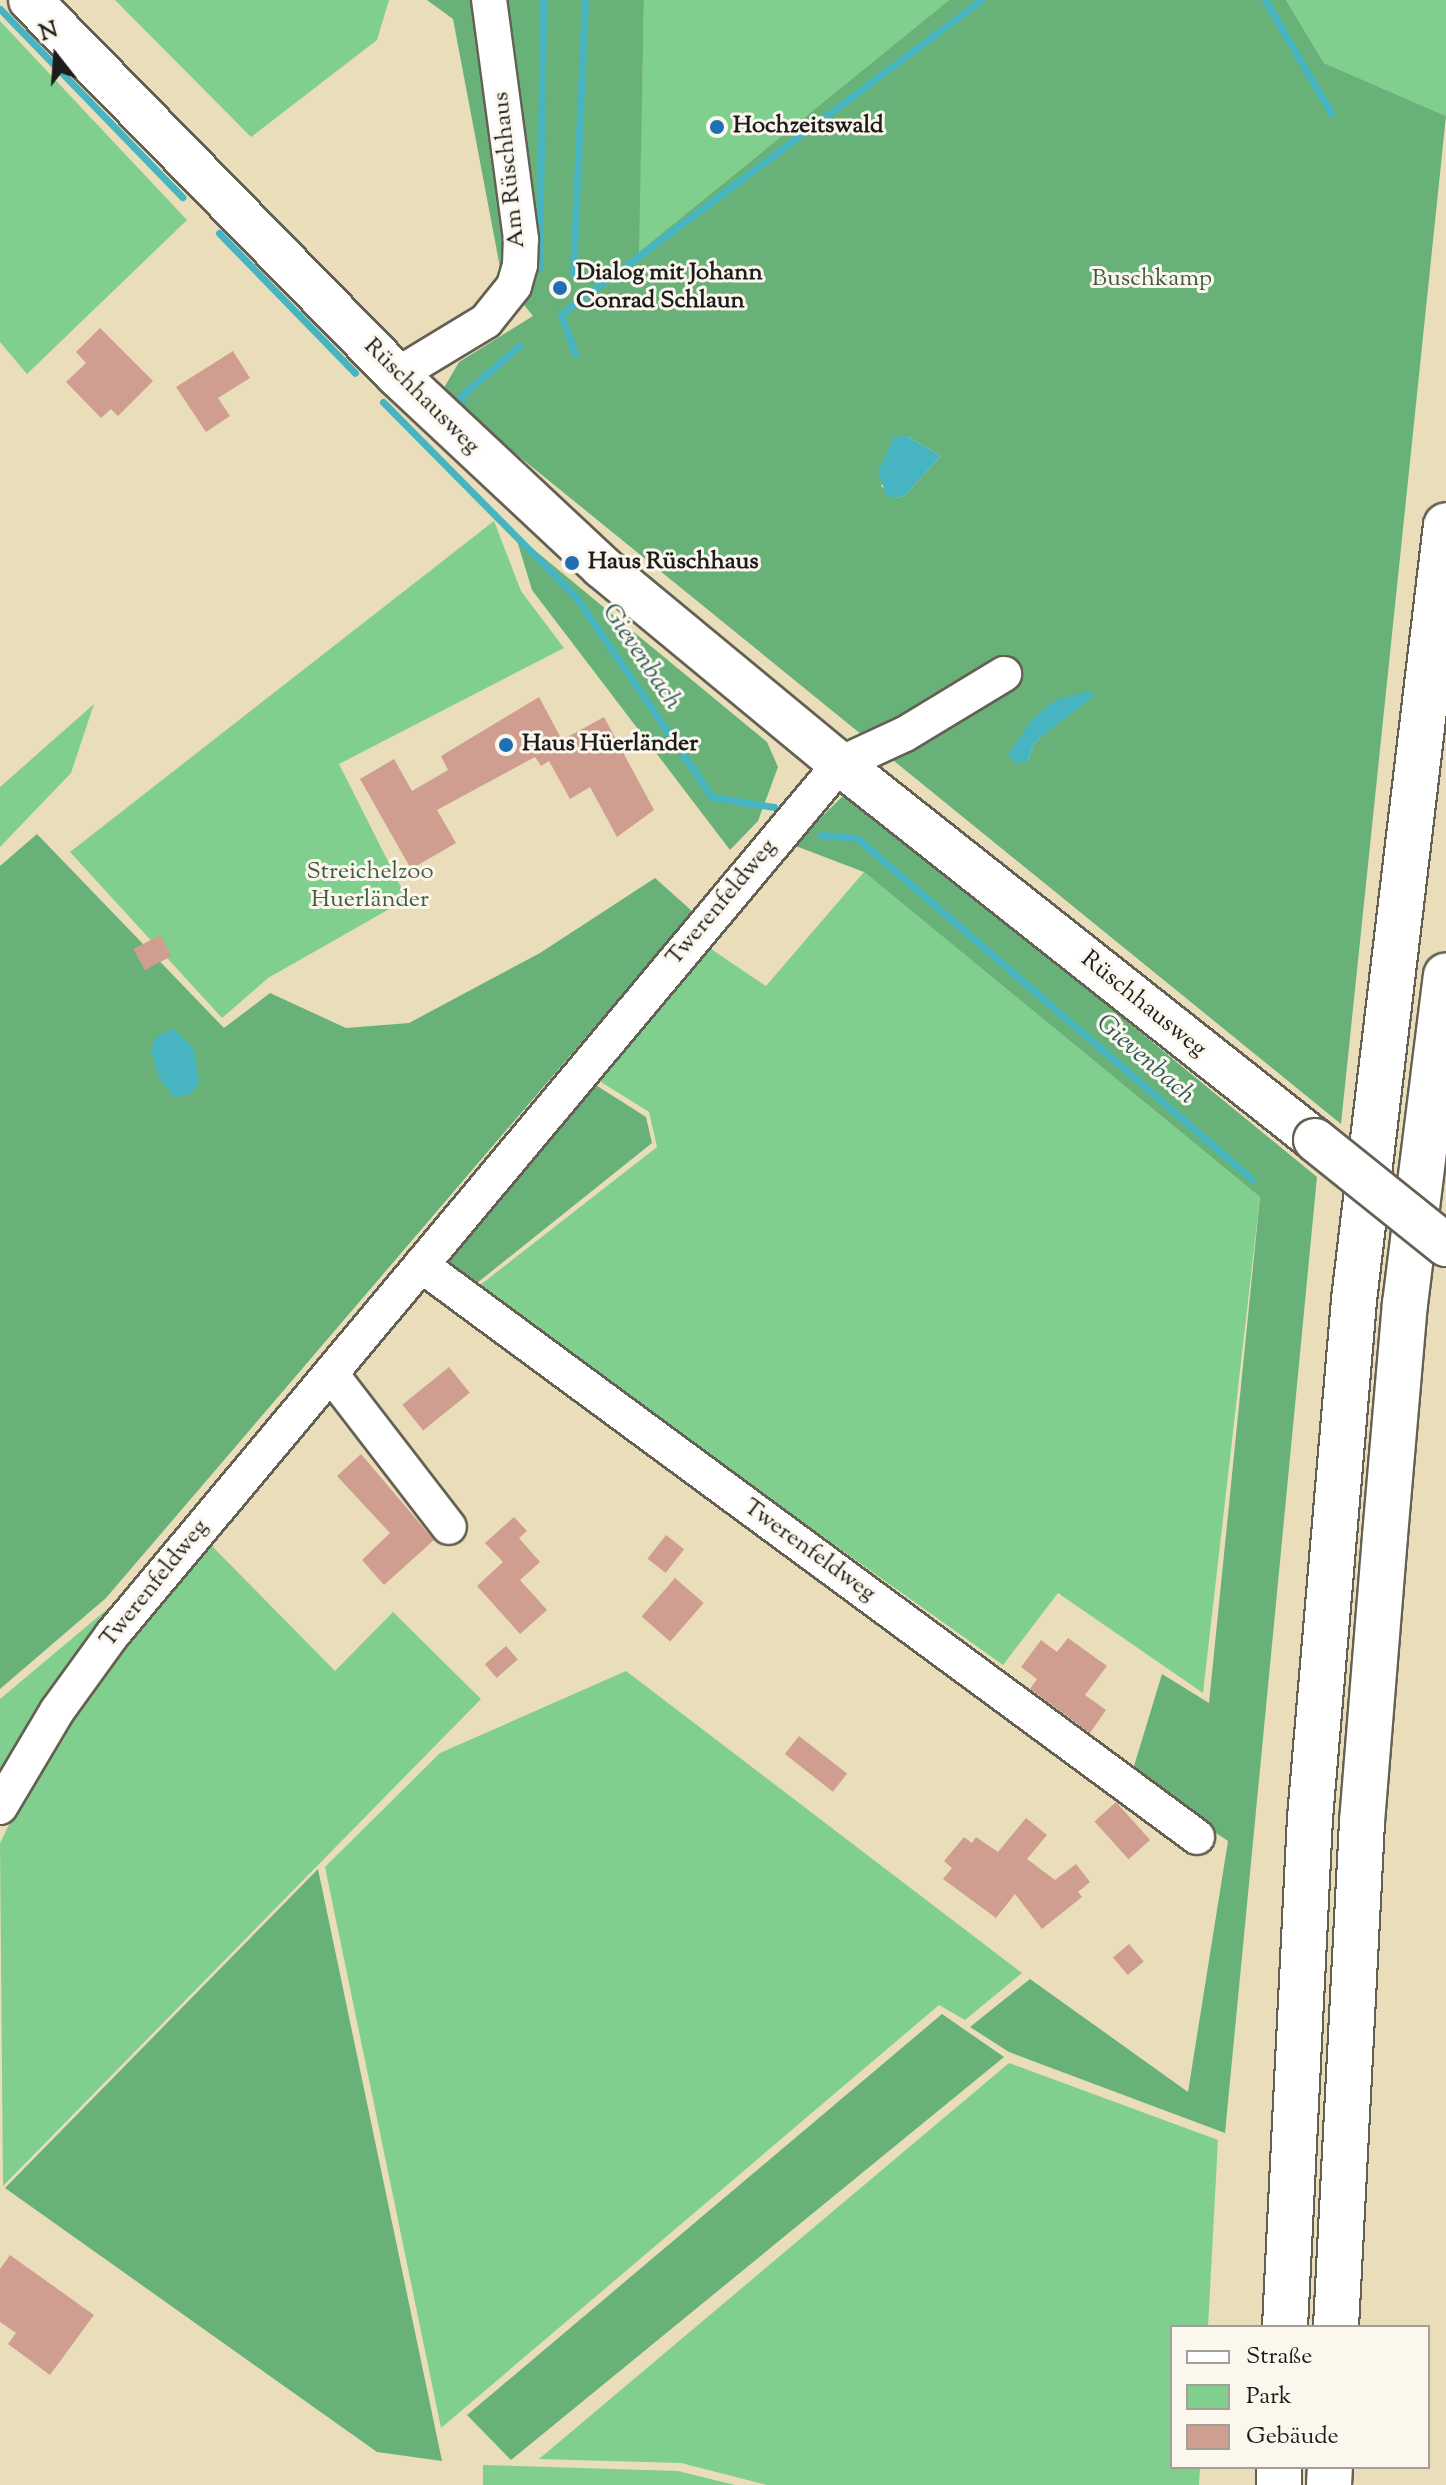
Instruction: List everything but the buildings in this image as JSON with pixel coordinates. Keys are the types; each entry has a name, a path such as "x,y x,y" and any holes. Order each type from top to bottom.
{"highway":[{"path":"1285,2325 1310,1818 1348,1362 1446,525"},
{"path":"1336,2325 1362,1822 1385,1536 1405,1304 1446,976"}],"main road":[{"name":"Rüschhausweg","path":"30,0 397,375 602,567 840,764 1446,1245"}],"street":[{"name":"Am Rüschhaus","path":"397,375 486,321 514,286 520,265 521,239 489,0"},
{"path":"840,764 905,734 1004,674"},
{"name":"Twerenfeldweg","path":"0,1807 84,1672 840,764"},
{"name":"Twerenfeldweg","path":"421,1265 1197,1837"},
{"path":"331,1374 449,1527"}],"green space":[{"path":"115,0 389,0 377,40 251,137"},
{"name":"Buschkamp","path":"427,0 644,0 639,252 949,0 1286,0 1324,63 1446,116 1341,1124 441,393 459,362 533,316 502,278 453,19","holes":["907,436 941,456 904,496 895,498 881,486","1089,691 1093,696 1035,742 1027,762 1008,755"]},
{"name":"Hochzeitswald","path":"644,0 949,0 638,253"},
{"path":"1286,0 1446,0 1446,116 1324,63"},
{"path":"0,21 187,220 27,374 0,342"},
{"name":"Streichelzoo Huerländer","path":"494,521 521,591 564,648 339,764 407,899 268,978 222,1018 70,852"},
{"path":"515,534 767,742 778,767 758,821 730,850 532,590"},
{"path":"94,704 71,773 0,847 0,787"},
{"path":"847,792 1317,1177 1225,2133 1009,2052 970,2027 1030,1979 1188,2092 1228,1841 1131,1776 1162,1674 1209,1703 1260,1197 864,872 793,845"},
{"path":"37,834 224,1028 270,993 346,1028 409,1023 540,953 655,878 693,912 106,1598 0,1689 0,866"},
{"path":"864,872 1260,1197 1203,1693 1058,1593 1003,1665 475,1289 657,1147 649,1112 593,1077 708,947 766,986"},
{"path":"591,1082 646,1117 652,1143 472,1287 431,1258"},
{"path":"209,1543 335,1671 393,1612 481,1699 3,2186 0,1843 66,1709"},
{"path":"112,1605 40,1704 0,1778 0,1699"},
{"path":"626,1671 1022,1973 965,2020 939,2005 441,2428 325,1867 440,1753"},
{"path":"318,1869 442,2461 377,2452 5,2188"},
{"path":"942,2014 1004,2057 511,2460 467,2415"},
{"path":"1009,2063 1218,2140 1208,2325 1170,2325 1170,2469 1200,2469 1199,2485 767,2485 681,2463 539,2459"},
{"path":"483,2465 678,2471 735,2485 483,2485"}],"water":[{"path":"907,436 941,456 904,496 895,498 886,495 878,472 894,437"},
{"path":"1089,691 1094,696 1035,742 1027,762 1015,763 1008,755 1033,718 1056,700"},
{"path":"174,1029 194,1050 199,1083 190,1094 174,1097 159,1078 151,1050 156,1037"}],"waterway":[{"path":"539,269 543,0"},
{"path":"573,274 585,0"},
{"path":"575,354 561,314 981,0"},
{"path":"1265,0 1331,113"},
{"name":"Gievenbach","path":"0,9 182,197"},
{"name":"Gievenbach","path":"219,233 355,373"},
{"path":"461,413 461,396 519,346"},
{"name":"Gievenbach","path":"383,402 576,597 712,797 774,807"},
{"name":"Gievenbach","path":"821,835 857,838 1252,1179"}],"place":[{"name":"Hochzeitswald","path":"717,127"},
{"name":"Dialog mit Johann Conrad Schlaun","path":"560,288"},
{"name":"Haus Rüschhaus","path":"572,563"},
{"name":"Haus Hüerländer","path":"506,745"}]}
